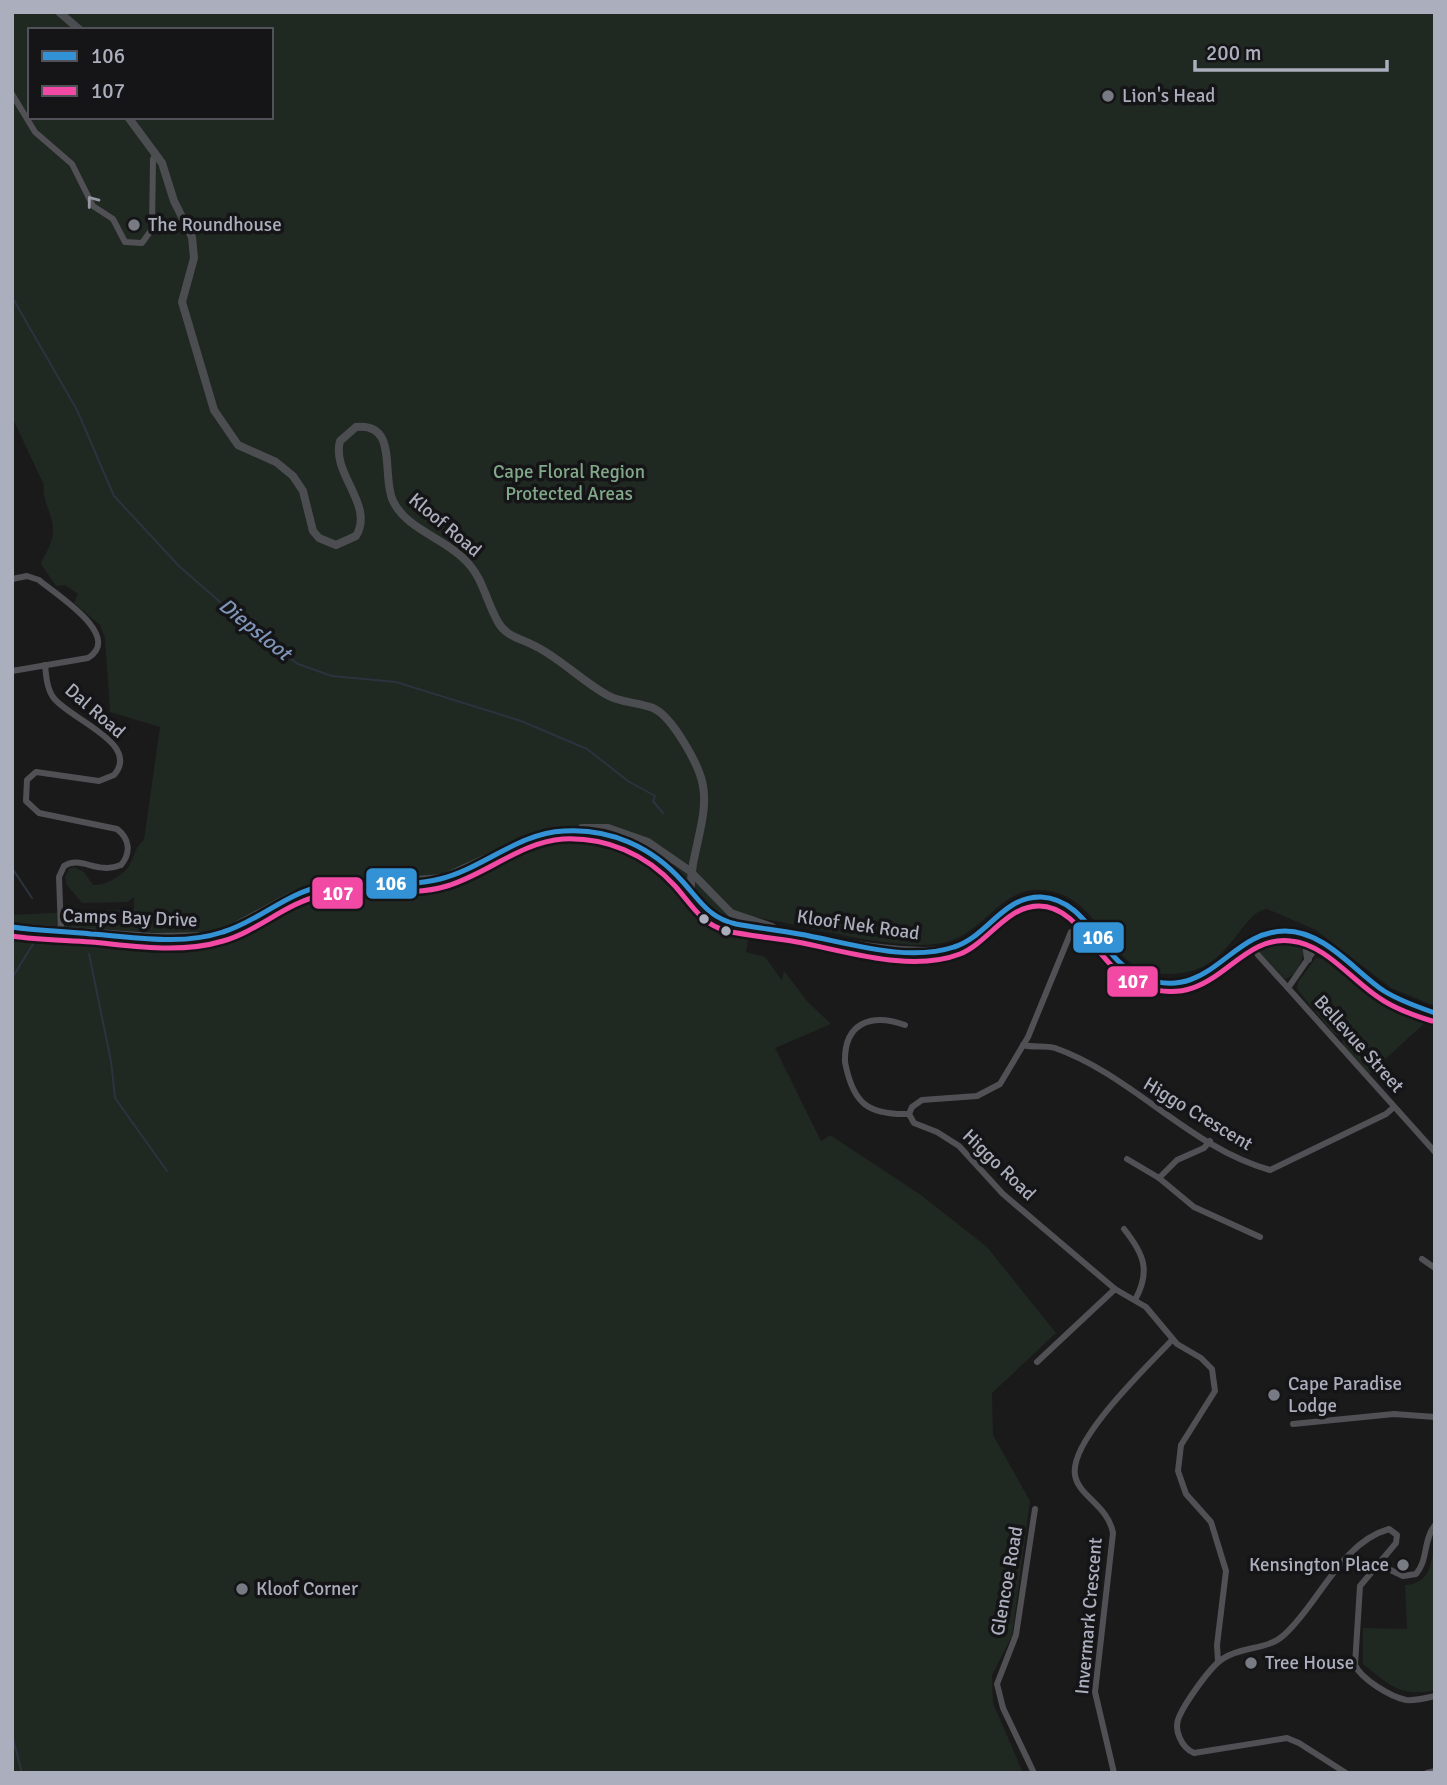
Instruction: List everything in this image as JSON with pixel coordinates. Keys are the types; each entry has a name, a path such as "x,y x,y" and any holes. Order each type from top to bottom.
{"main road":[{"path":"59,12 78,28"},
{"name":"Kloof Road","path":"130,119 166,171 173,198 194,243 194,258 182,296 185,315 208,395 232,438 240,446 273,460 290,472 303,491 314,533 324,542 336,545 356,536 362,519 340,458 340,441 356,427 370,428 379,433 385,442 388,484 395,504 407,519 457,552 471,566 503,629 541,649 608,696 654,709 671,723 699,774 704,789 690,871"},
{"name":"Camps Bay Drive","path":"12,927 172,938 211,936 240,925 289,897 314,888 443,878 526,840 560,831 594,827 625,833 659,848 706,887"},
{"name":"Camps Bay Drive","path":"560,831 605,834 634,843 661,859 709,914"},
{"path":"690,871 694,895"},
{"path":"694,895 697,889 706,887"},
{"name":"Kloof Nek Road","path":"706,887 734,915 778,929"},
{"path":"709,914 716,907 716,898"},
{"name":"Kloof Nek Road","path":"709,914 723,920 857,944 941,950 971,939 1014,903 1029,898 1050,898 1065,903 1079,915 1104,950 1122,967 1143,978 1168,983 1205,975 1262,935 1285,930 1305,934"},
{"path":"1305,934 1391,996 1435,1013"},
{"path":"1305,934 1308,959"}],"street":[{"path":"12,94 35,132 72,164 93,206 113,219 123,240 130,244 142,243 152,229 153,159 156,154"},
{"path":"12,579 35,577 97,630 98,645 91,656 12,671"},
{"name":"Dal Road","path":"45,665 54,699 110,742 119,753 120,762 114,775 99,781 46,770 36,772 27,780 26,801 39,813 114,827 121,831 128,849 121,865 108,870 79,862 64,866 59,877 61,931"},
{"name":"Higgo Road","path":"1071,932 1023,1045 996,1088 977,1096 922,1100 912,1107 909,1114 914,1123 937,1132 959,1146 1003,1194 1115,1289 1146,1307 1172,1339 1205,1361 1215,1378 1210,1400 1181,1445 1178,1471 1186,1494 1211,1522 1226,1571 1217,1645 1218,1662"},
{"name":"Bellevue Street","path":"1288,988 1319,943"},
{"name":"Bellevue Street","path":"1258,955 1435,1152"},
{"path":"905,1026 874,1020 861,1023 852,1033 845,1062 867,1107 881,1115 909,1114"},
{"name":"Higgo Crescent","path":"1023,1045 1056,1049 1107,1076 1240,1159 1273,1170 1394,1107"},
{"path":"1159,1178 1177,1160 1204,1147 1210,1141"},
{"path":"1127,1159 1159,1178 1194,1207 1260,1237"},
{"path":"1124,1229 1141,1252 1146,1264 1144,1284 1135,1300"},
{"path":"1422,1259 1435,1268"},
{"path":"1037,1362 1115,1289"},
{"name":"Invermark Crescent","path":"1114,1773 1095,1692 1113,1533 1106,1513 1079,1485 1074,1471 1081,1448 1097,1422 1172,1339"},
{"path":"1293,1424 1394,1415 1435,1417"},
{"name":"Glencoe Road","path":"1034,1773 1003,1708 997,1684 1016,1635 1035,1509"},
{"path":"1378,1564 1403,1576 1416,1574 1421,1568 1428,1536 1435,1525"},
{"path":"1346,1773 1299,1742 1287,1738 1268,1739 1199,1754 1186,1749 1178,1728 1179,1716 1218,1662 1232,1654 1281,1638 1334,1571 1371,1538 1392,1530 1397,1542 1359,1590 1356,1669 1399,1698 1415,1700 1435,1696"},
{"path":"1427,1773 1435,1771"}],"green space":[{"name":"Cape Floral Region Protected Areas","path":"12,12 1435,12 1435,1006 1391,988 1316,930 1267,909 1250,919 1224,951 1212,961 1199,969 1182,973 1156,973 1136,966 1121,955 1085,910 1070,898 1050,891 1020,893 1008,899 964,935 931,945 880,942 752,917 746,952 765,957 782,980 784,971 807,1001 831,1024 775,1048 821,1141 830,1135 921,1195 987,1247 1056,1333 992,1393 993,1435 1030,1501 1012,1636 992,1675 993,1703 1023,1773 12,1773 12,915 134,909 134,897 128,902 82,903 67,885 65,877 69,869 74,867 84,872 93,885 98,885 113,880 129,866 136,849 144,840 160,727 110,712 105,638 100,625 74,603 78,594 65,585 56,586 41,564 52,540 53,531 44,497 44,485 12,417"},
{"path":"1289,942 1303,947 1303,952 1296,971 1285,979 1257,950 1269,943"},
{"path":"1316,958 1323,959 1389,1006 1428,1020 1369,1074 1344,1047 1341,1036 1334,1034 1297,989 1298,982"},
{"path":"1435,1540 1435,1690 1404,1691 1388,1683 1363,1664 1363,1628 1407,1629 1405,1585 1421,1580 1429,1570"}],"waterway":[{"name":"Diepsloot","path":"12,297 77,410 114,496 179,566 252,630 298,664 332,676 396,682 521,721 587,749 628,781 655,796 653,801 663,813"},
{"path":"12,868 32,898"},
{"path":"12,978 33,944"},
{"path":"89,954 111,1061 115,1098 167,1171"},
{"path":"12,1735 22,1773"}],"transit line":[{"name":"106","path":"12,927 157,939 191,939 236,927 297,895 323,886 426,882 456,874 531,838 547,833 581,831 614,837 644,850 671,870 712,913 736,924 876,950 916,953 954,947 966,942 1016,903 1041,897 1057,900 1071,908 1116,959 1143,978 1166,983 1186,981 1203,974 1249,942 1266,934 1285,931 1300,933 1326,945 1384,991 1435,1013"},
{"name":"107","path":"12,936 157,948 207,945 248,931 296,904 322,895 432,890 462,881 533,846 548,841 579,839 624,850 651,865 675,886 704,919 727,931 857,955 921,961 960,954 980,942 1007,918 1027,908 1039,906 1054,909 1067,917 1113,968 1126,979 1141,986 1167,992 1188,989 1206,982 1254,949 1271,942 1291,941 1314,948 1336,962 1388,1004 1432,1021"}],"place":[{"name":"Lion's Head","path":"1108,96"},
{"name":"The Roundhouse","path":"134,225"},
{"name":"Cape Paradise Lodge","path":"1274,1395"},
{"name":"Kensington Place","path":"1403,1565"},
{"name":"Kloof Corner","path":"242,1589"},
{"name":"Tree House","path":"1251,1663"}]}
